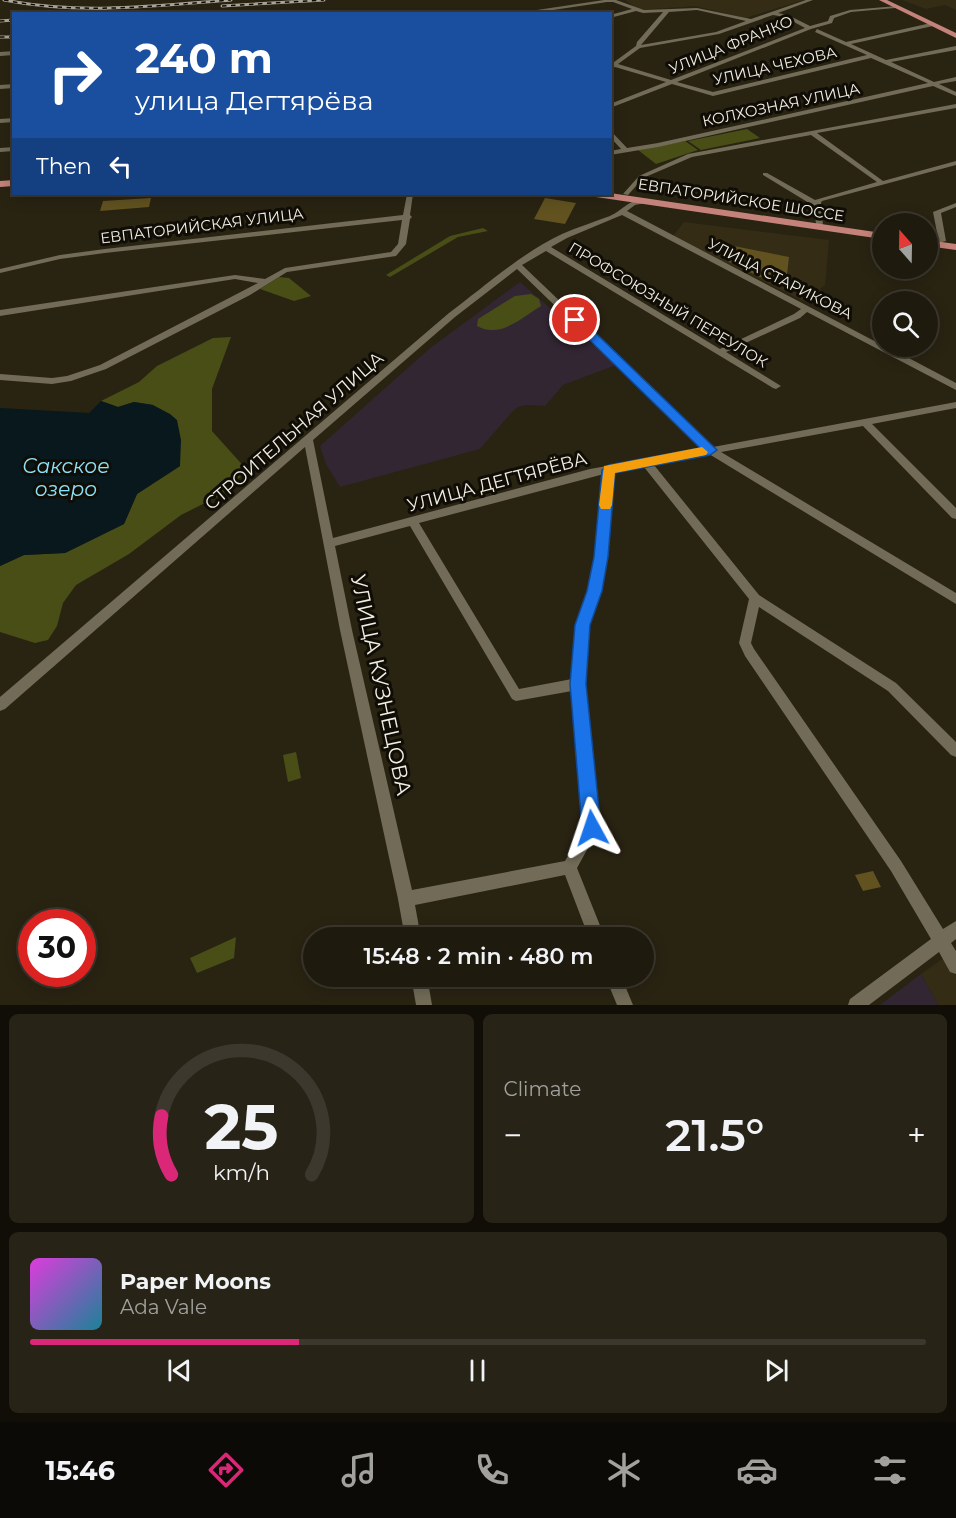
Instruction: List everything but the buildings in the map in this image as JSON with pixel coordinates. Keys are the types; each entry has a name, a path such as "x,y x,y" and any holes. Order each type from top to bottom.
{"main road":[{"path":"882,0 956,36"},
{"name":"ЕВПАТОРИЙСКОЕ ШОССЕ","path":"612,193 642,201 872,233"},
{"name":"ЕВПАТОРИЙСКОЕ ШОССЕ","path":"610,195 872,232"},
{"path":"938,241 956,245"},
{"path":"938,243 956,245"}],"street":[{"path":"638,47 706,36 811,0"},
{"path":"527,12 607,1 614,1 635,10"},
{"name":"УЛИЦА ФРАНКО","path":"612,105 809,28 830,22 832,16 850,10 895,7"},
{"path":"612,16 635,10 697,9 751,21"},
{"path":"613,66 638,47 668,10"},
{"path":"780,10 786,16"},
{"path":"772,13 786,16 809,28"},
{"path":"845,44 931,25"},
{"path":"817,31 956,94"},
{"path":"643,39 656,43"},
{"path":"885,62 956,48"},
{"name":"УЛИЦА ЧЕХОВА","path":"613,66 713,94 871,56"},
{"name":"КОЛХОЗНАЯ УЛИЦА","path":"612,153 956,79"},
{"name":"КОЛХОЗНАЯ УЛИЦА","path":"623,196 641,177 690,155 956,106"},
{"path":"811,132 882,183"},
{"path":"612,134 628,150"},
{"path":"820,224 818,206 820,200 956,163"},
{"path":"765,174 818,206"},
{"path":"0,377 52,381 68,379 103,367 248,293 280,272 296,267 393,254 402,244 410,195"},
{"path":"623,196 626,201 625,210"},
{"name":"СТРОИТЕЛЬНАЯ УЛИЦА","path":"0,705 309,441 441,324 517,265 545,247 642,201"},
{"path":"942,241 937,212 956,205"},
{"name":"УЛИЦА СТАРИКОВА","path":"625,210 670,239 808,308 956,387"},
{"name":"ЕВПАТОРИЙСКАЯ УЛИЦА","path":"0,272 60,257 105,250 408,217"},
{"name":"ПРОФСОЮЗНЫЙ ПЕРЕУЛОК","path":"545,247 776,387"},
{"path":"517,265 710,450 956,599"},
{"path":"0,313 236,277 264,281"},
{"path":"720,352 798,316 808,308"},
{"name":"УЛИЦА ДЕГТЯРЁВА","path":"330,543 609,470 865,422 954,408"},
{"path":"865,422 956,515"},
{"name":"УЛИЦА КУЗНЕЦОВА","path":"309,441 346,630 411,927"},
{"path":"647,463 755,598 880,677 903,696 956,751"},
{"path":"406,899 569,867 592,828 578,684 582,625 594,591 601,557 609,470"},
{"path":"413,522 516,695 578,684"},
{"path":"755,598 745,643 748,652 896,866 956,966"},
{"path":"569,867 593,927"},
{"path":"856,1005 956,929"},
{"path":"421,987 424,1005"},
{"path":"618,987 625,1005"}],"shaded area":[{"path":"625,0 804,0 745,18 695,6 639,10"},
{"path":"902,0 956,0 956,10 945,5 926,9"},
{"path":"684,222 829,240 825,285 805,302 673,236"},
{"path":"520,282 616,365 563,385 545,406 518,407 480,449 340,487 326,464 320,446 429,349"},
{"path":"945,957 956,976 956,1005 938,1005 921,974"},
{"path":"921,974 938,1005 880,1005"}],"green space":[{"path":"747,129 760,138 701,150 688,141"},
{"path":"685,141 698,150 656,164 638,150"},
{"path":"483,228 488,231 458,237 390,277 386,275 450,236"},
{"path":"279,277 289,278 311,296 294,301 260,289"},
{"path":"531,294 539,299 541,306 518,321 502,329 494,330 477,326 478,319 515,296"},
{"path":"231,337 212,389 212,431 247,470 223,494 181,515 129,554 76,585 63,603 57,626 48,640 35,643 0,632 0,566 24,555 65,553 124,524 137,494 180,466 153,405 134,402 118,407 101,401 139,382 157,366 213,338"},
{"path":"296,752 301,778 288,782 283,755"},
{"path":"236,937 234,958 197,973 190,958"}],"water":[{"name":"Сакское озеро","path":"101,401 118,407 134,402 153,405 170,414 177,420 181,440 180,466 137,494 124,524 65,553 24,555 0,566 0,408 89,413"}],"railway":[{"path":"4,0 32,5 89,8 146,7 231,0"},
{"path":"222,6 324,0"},
{"path":"0,21 12,20"},
{"path":"0,37 12,37"}],"slow traffic":[{"path":"605,505 609,470 702,452"}],"route":[{"path":"575,320 710,450 609,470 601,557 594,591 582,625 578,684 592,828"}]}
